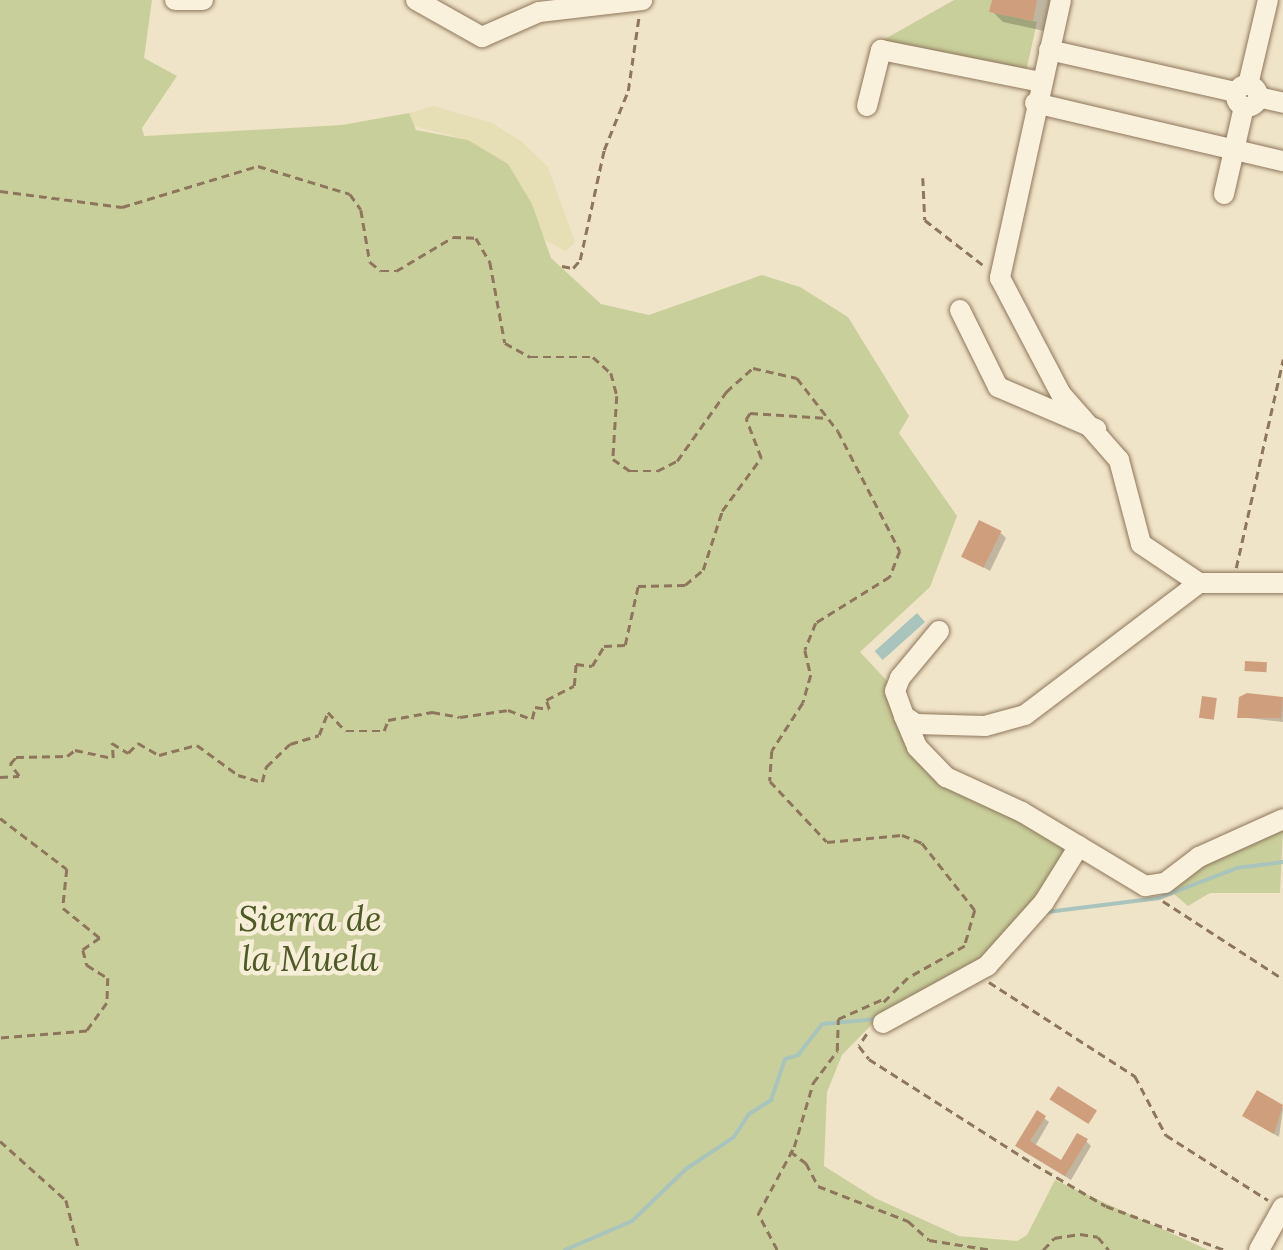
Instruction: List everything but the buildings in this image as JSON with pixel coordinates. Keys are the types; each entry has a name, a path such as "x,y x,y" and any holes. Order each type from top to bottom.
{"street":[{"path":"175,0 203,0"},
{"path":"416,0 482,37 539,12 642,0"},
{"path":"1061,0 1035,104 1024,174 1000,278 1061,394 1098,430 1129,481 1141,544 1199,582"},
{"path":"1224,194 1269,2"},
{"path":"867,106 881,50 1041,82"},
{"path":"1049,50 1283,103"},
{"path":"1035,104 1283,161"},
{"path":"960,310 998,387 1098,430"},
{"path":"904,716 916,724 963,728 1025,714 1199,582 1234,579 1283,583"},
{"path":"939,631 900,678 895,691 917,748 946,777 1156,887 1199,857 1283,820"},
{"path":"883,1023 974,976 1011,944 1079,846"},
{"path":"1259,1250 1283,1208"}],"path":[{"path":"562,266 573,268 580,260 604,150 628,91 642,0"},
{"path":"0,190 122,206 258,166 350,194 361,210 370,262 380,271 396,271 453,236 476,238 490,262 504,344 530,358 593,356 611,373 617,396 613,459 630,470 657,470 677,461 726,392 752,368 797,378 830,418 895,535 899,559 868,594 816,624 805,650 811,675 803,703 772,752 770,782 827,842 902,835 922,844 975,910 965,946 885,998 838,1018 842,1038 813,1083 789,1150 758,1214 777,1250"},
{"path":"923,178 925,220 1000,278"},
{"path":"1234,579 1283,359"},
{"path":"0,777 19,776 10,764 16,757 86,750 113,758 112,743 128,753 138,743 159,754 197,745 238,775 262,782 266,767 290,744 319,735 328,712 346,731 384,730 388,720 432,712 460,717 497,709 532,719 535,708 549,708 546,700 574,686 576,664 592,666 604,646 626,645 638,586 685,585 703,570 722,512 760,458 746,418 750,412 830,418"},
{"path":"0,818 67,869 64,908 100,938 83,950 87,965 108,978 107,1003 86,1030 0,1038"},
{"path":"1174,910 1283,979"},
{"path":"974,976 1134,1076 1166,1135 1283,1208"},
{"path":"883,1023 859,1046 869,1059 1106,1206 1225,1250"},
{"path":"0,1141 66,1200 79,1250"},
{"path":"789,1150 806,1163 818,1186 908,1221 929,1240 992,1250"},
{"path":"1043,1250 1054,1238 1080,1234 1098,1237 1110,1250"}],"shaded area":[{"path":"434,106 492,123 522,142 548,167 575,242 566,251 542,239 532,204 468,140 409,125 409,113"}],"green space":[{"name":"Sierra de la Muela","path":"0,0 152,0 144,58 177,76 142,128 144,136 342,125 409,113 416,130 468,140 508,164 532,204 551,258 601,304 649,315 762,275 800,287 848,317 909,416 899,433 957,516 930,587 860,652 889,683 914,748 1064,846 1064,859 1030,907 981,958 878,1018 842,1055 827,1092 824,1166 875,1198 959,1236 1017,1241 1027,1235 1055,1180 1208,1250 0,1250"},
{"path":"954,0 992,0 990,12 1037,22 1025,76 876,44"},
{"path":"1283,829 1280,893 1210,893 1188,906 1167,888 1183,872"}],"water":[{"path":"917,613 925,622 883,660 875,651"}],"waterway":[{"path":"1047,912 1159,898 1237,868 1283,862"},
{"path":"565,1250 632,1221 686,1169 734,1137 749,1114 771,1100 785,1059 798,1055 822,1024 876,1019"}]}
